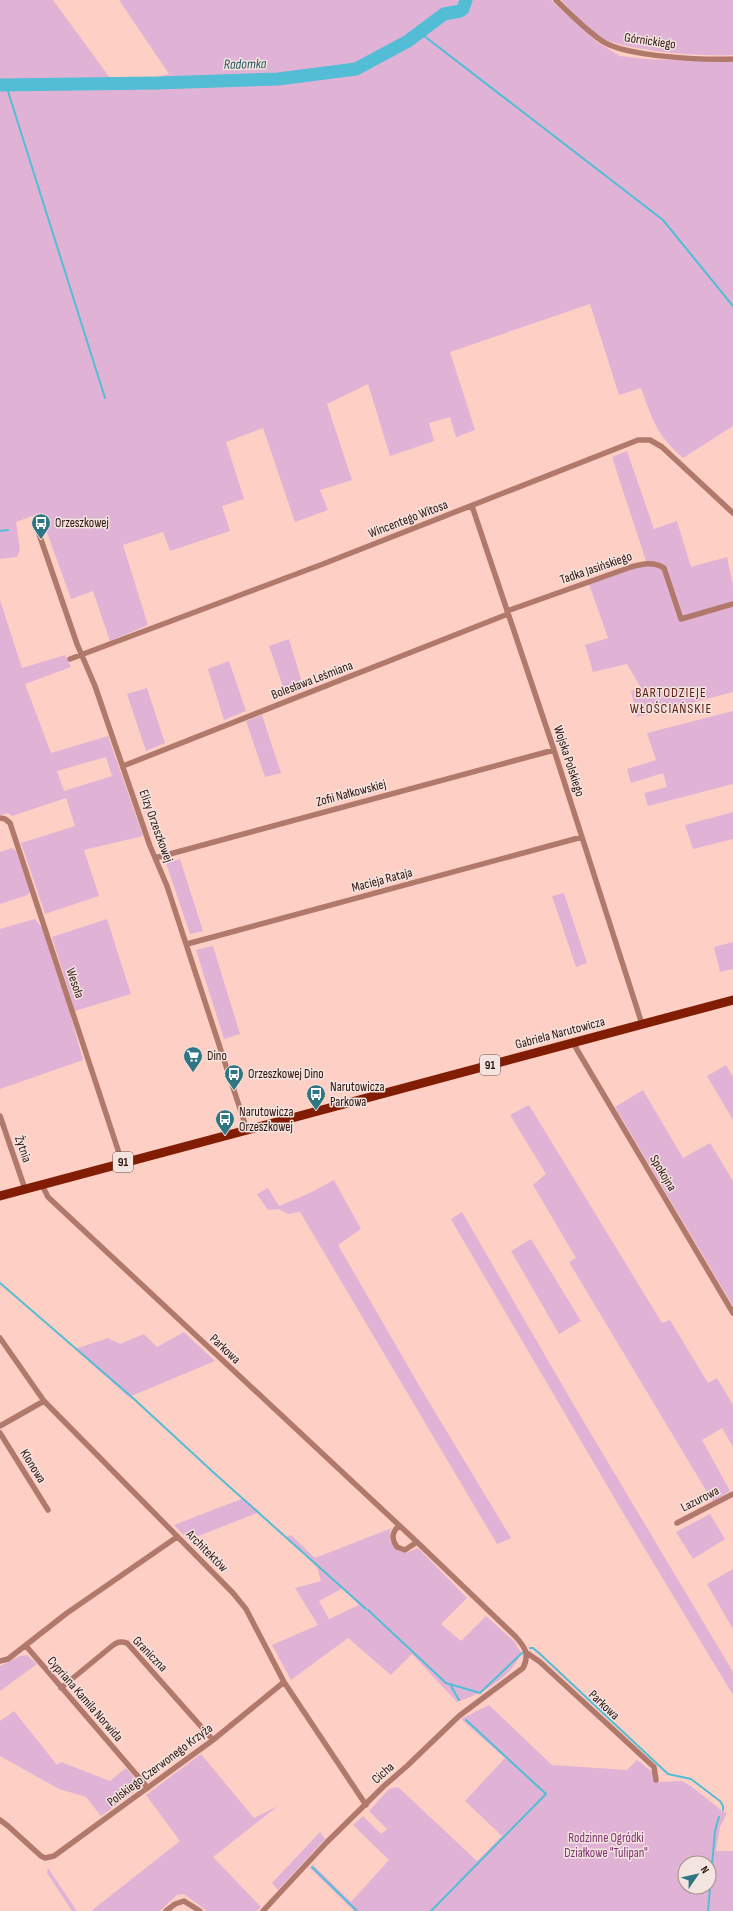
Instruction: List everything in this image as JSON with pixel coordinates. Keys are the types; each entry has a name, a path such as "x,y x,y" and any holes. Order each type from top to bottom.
{"main road":[{"name":"Gabriela Narutowicza","path":"0,1196 122,1162 733,1000"}],"street":[{"name":"Górnickiego","path":"556,0 593,34 603,42 614,47 650,55 733,59"},
{"name":"Wincentego Witosa","path":"70,659 82,656 472,506 638,440 650,440 662,447 733,513"},
{"name":"Wojska Polskiego","path":"472,506 554,750 642,1024"},
{"name":"Elizy Orzeszkowej","path":"38,531 82,656 95,686 155,858 167,886 247,1130"},
{"name":"Tadka Jasińskiego","path":"508,613 631,567 650,563 657,564 664,568 681,619 733,604"},
{"name":"Bolesława Leśmiana","path":"123,766 508,613"},
{"name":"Zofii Nałkowskiej","path":"155,858 554,750"},
{"name":"Wesoła","path":"0,818 5,819 10,823 122,1162"},
{"name":"Macieja Rataja","path":"187,944 582,837"},
{"name":"Spokojna","path":"575,1042 576,1048 733,1313"},
{"name":"Żytnia","path":"0,1116 25,1189"},
{"name":"Parkowa","path":"42,1185 48,1197 417,1542 515,1636 525,1647 527,1653 540,1662 654,1767 656,1780"},
{"name":"Architektów","path":"0,1338 44,1401 177,1538 233,1593 246,1609 284,1682 366,1805"},
{"path":"0,1426 44,1401"},
{"name":"Klonowa","path":"0,1434 48,1510"},
{"name":"Lazurowa","path":"677,1523 733,1494"},
{"path":"399,1525 393,1531 392,1537 397,1547 405,1550 417,1542"},
{"path":"0,1662 8,1659 67,1613 177,1538"},
{"name":"Graniczna","path":"61,1688 112,1646 118,1642 127,1643 213,1740"},
{"name":"Cypriana Kamila Norwida","path":"26,1646 148,1788"},
{"name":"Cicha","path":"263,1911 327,1842 384,1786 408,1766 460,1716 523,1668 527,1653"},
{"name":"Polskiego Czerwonego Krzyża","path":"0,1820 41,1856 45,1858 54,1856 63,1851 213,1740 284,1682"},
{"path":"166,1911 175,1904 184,1901 200,1911"}],"green space":[{"path":"0,0 53,0 110,78 125,80 147,79 169,74 119,0 551,0 597,42 620,56 646,59 733,62 733,426 683,458 667,442 656,426 641,388 619,395 590,304 450,352 475,430 456,437 450,417 429,423 434,441 390,456 368,384 327,404 352,480 320,490 328,510 295,522 263,428 226,442 244,499 222,506 230,531 170,551 163,532 123,545 148,625 110,641 93,591 71,599 40,513 16,522 20,550 17,557 0,559"},
{"path":"561,0 733,0 733,55 685,54 647,50 613,43 601,38 586,26"},
{"path":"627,451 654,529 677,521 691,567 727,557 733,585 733,692 637,717 631,691 641,688 627,664 593,672 585,645 608,638 589,584 647,564 612,457"},
{"path":"0,600 22,668 65,655 71,667 25,684 51,753 108,736 143,836 84,850 99,896 45,914 21,843 75,826 66,798 12,816 8,813 0,815","holes":["106,757 112,776 64,791 57,771"]},
{"path":"289,639 304,689 286,696 269,646"},
{"path":"229,661 246,711 224,720 208,669"},
{"path":"147,688 165,743 146,751 127,694"},
{"path":"733,711 733,784 648,806 644,793 667,787 663,773 631,783 627,769 656,760 647,733"},
{"path":"262,715 281,773 265,777 246,721"},
{"path":"733,812 733,839 693,849 685,825"},
{"path":"12,848 16,851 30,891 28,895 0,904 0,852"},
{"path":"180,859 203,931 190,934 166,863"},
{"path":"564,893 587,963 576,967 552,896"},
{"path":"35,919 42,928 67,1003 83,1060 0,1089 0,929"},
{"path":"107,919 131,994 75,1011 52,937"},
{"path":"733,942 733,969 720,972 714,947"},
{"path":"213,946 240,1034 224,1039 196,950"},
{"path":"726,1065 733,1077 733,1120 707,1076"},
{"path":"643,1090 683,1158 710,1143 733,1181 733,1306 615,1107"},
{"path":"529,1105 662,1323 670,1320 708,1383 717,1378 733,1405 733,1447 722,1428 702,1440 730,1491 713,1502 569,1262 576,1258 533,1185 546,1174 510,1115"},
{"path":"334,1180 361,1229 338,1245 420,1387 511,1538 497,1544 300,1212 288,1214 279,1209 268,1210 257,1194 268,1188 279,1206 310,1193"},
{"path":"462,1212 575,1407 733,1672 733,1695 622,1511 456,1228 451,1219"},
{"path":"531,1239 581,1321 559,1334 511,1251"},
{"path":"184,1332 215,1361 129,1397 75,1349 108,1338 120,1344 144,1334 157,1347"},
{"path":"244,1498 260,1512 188,1540 174,1525"},
{"path":"710,1514 725,1539 693,1559 676,1532"},
{"path":"392,1528 390,1531 390,1540 397,1550 406,1553 418,1548 467,1598 441,1624 461,1641 486,1616 514,1641 521,1653 510,1670 494,1684 485,1690 457,1702 412,1654 391,1675 348,1638 291,1680 272,1645 318,1625 295,1588 321,1581 317,1567 286,1537 291,1535 315,1558","holes":["343,1588 359,1605 329,1619 319,1601"]},
{"path":"733,1569 733,1629 707,1584"},
{"path":"27,1655 37,1664 0,1691 0,1666 20,1656"},
{"name":"Rodzinne Ogródki Działkowe \"Tulipan\"","path":"489,1705 552,1765 627,1770 637,1760 651,1771 659,1782 682,1781 691,1786 722,1811 727,1813 720,1827 716,1851 733,1851 733,1911 354,1911 310,1868 313,1865 351,1902 389,1860 353,1825 363,1816 381,1834 387,1829 369,1811 389,1789 398,1787 477,1861 502,1836 465,1801 505,1758 461,1719"},
{"path":"14,1711 57,1765 61,1762 110,1781 126,1768 137,1781 134,1792 101,1816 86,1797 59,1789 0,1756 0,1721"},
{"path":"201,1754 254,1818 278,1806 213,1857 261,1907 257,1911 207,1911 184,1894 177,1895 160,1911 91,1911 180,1841 146,1795"},
{"path":"320,1832 325,1839 278,1890 272,1883"},
{"path":"48,1868 77,1911 72,1911 47,1873"}],"waterway":[{"name":"Radomka","path":"0,85 157,83 278,79 356,69 408,41 444,14 460,11 463,9 466,0"},
{"path":"419,32 663,220 733,306"},
{"path":"6,85 105,398"},
{"path":"0,531 8,530"},
{"path":"0,1283 134,1399 366,1609"},
{"path":"368,1610 446,1683 480,1693 522,1653"},
{"path":"530,1648 533,1648 539,1653 668,1774 691,1779 720,1801 723,1806 723,1810"},
{"path":"451,1686 459,1700"},
{"path":"431,1911 546,1794 466,1720"},
{"path":"708,1911 715,1831 719,1817"},
{"path":"312,1867 357,1911"}],"place":[{"name":"Orzeszkowej","path":"41,540"},
{"name":"Dino","path":"193,1073"},
{"name":"Orzeszkowej Dino","path":"234,1091"},
{"name":"Narutowicza Parkowa","path":"316,1111"},
{"name":"Narutowicza Orzeszkowej","path":"225,1136"}],"district":[{"name":"BARTODZIEJE WŁOŚCIAŃSKIE","path":"671,700"}]}
